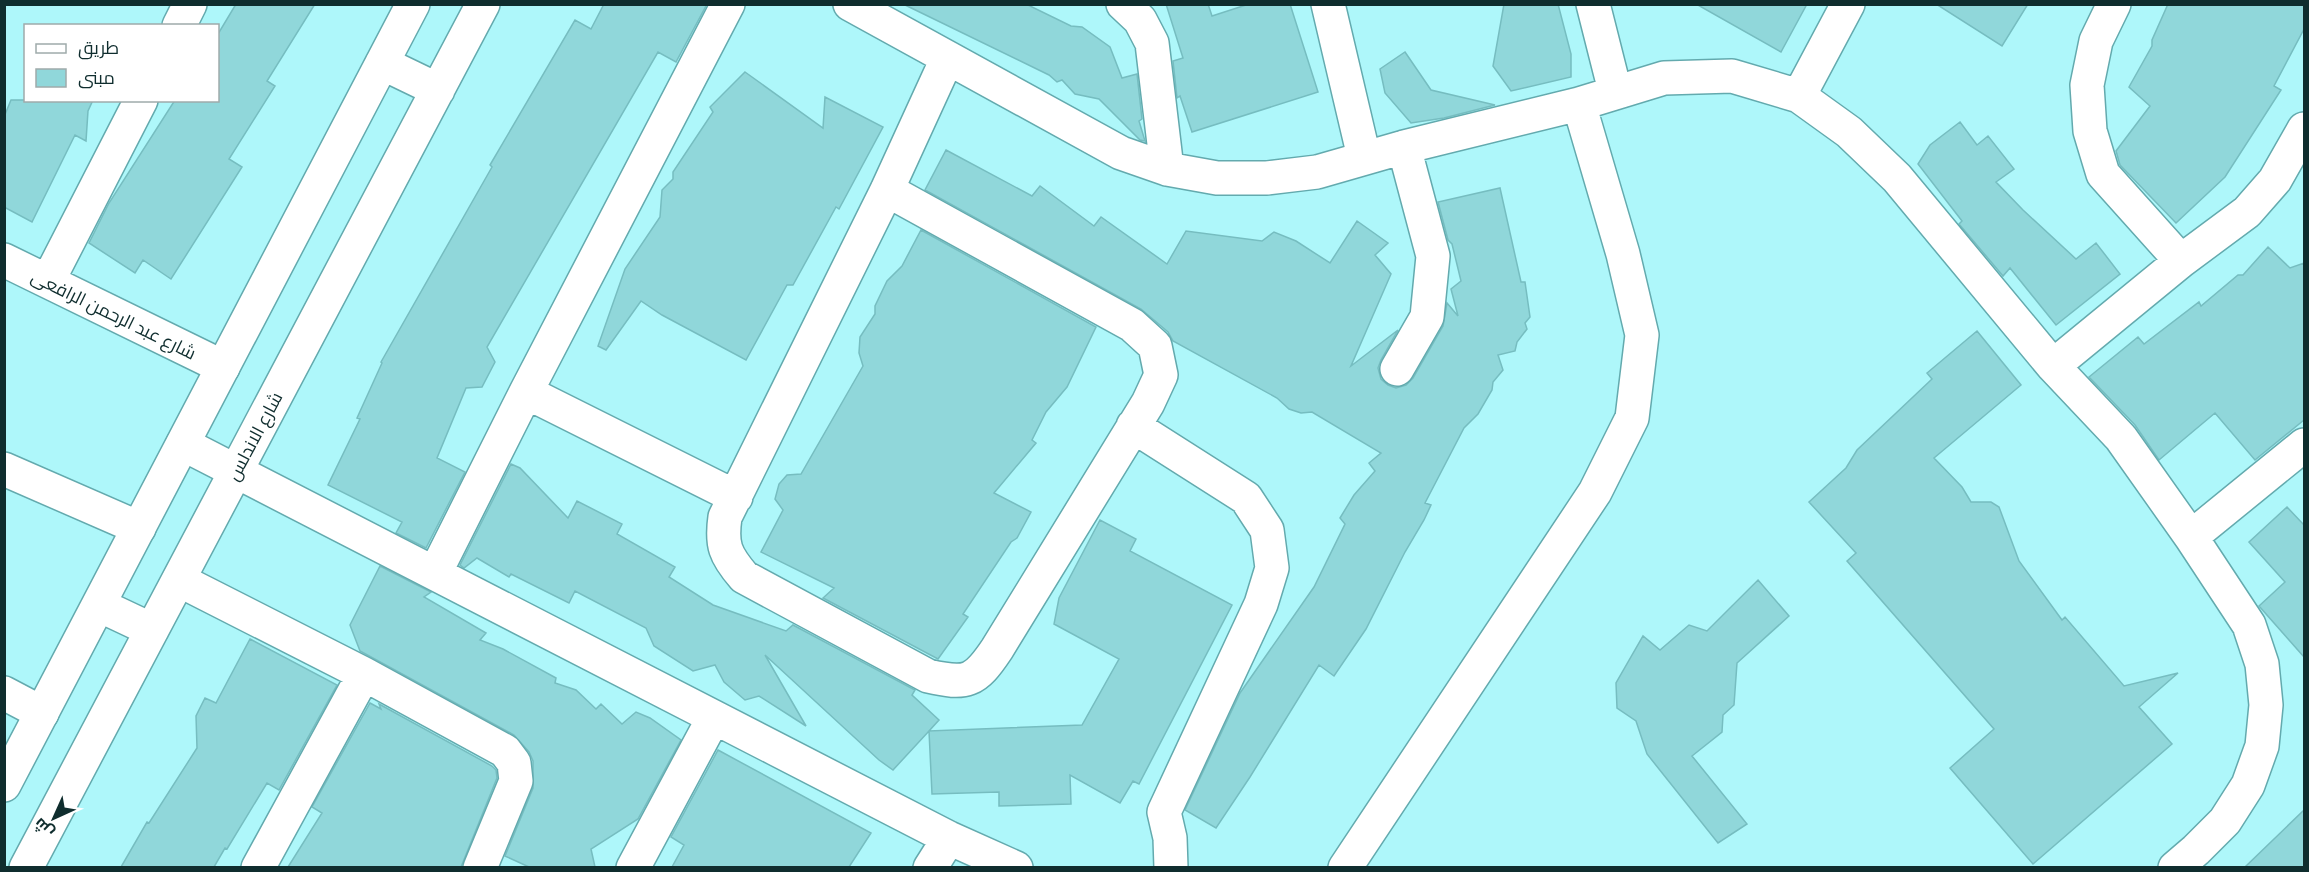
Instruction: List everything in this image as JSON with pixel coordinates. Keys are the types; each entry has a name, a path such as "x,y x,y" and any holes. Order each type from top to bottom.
{"street":[{"path":"180,24 190,4"},
{"path":"4,785 413,4"},
{"name":"شارع الاندلس","path":"26,867 483,4"},
{"path":"435,573 526,392 728,4"},
{"path":"850,4 1121,153 1167,169 1217,178 1267,178 1317,172 1364,157 1579,104 1615,91 1664,78 1732,76 1799,96 1850,132 1897,178 2053,366 2121,438 2249,625 2262,664 2266,705 2262,746 2248,785 2225,821 2194,862"},
{"path":"1123,4 1140,20 1152,43 1167,169"},
{"path":"1328,4 1364,157"},
{"path":"1593,4 1615,91"},
{"path":"1799,96 1848,4"},
{"path":"2114,4 2096,41 2089,74 2087,86 2090,131 2103,174 2181,261"},
{"path":"887,190 1132,325 1155,346 1161,375 1149,402 981,672 956,683 928,676 744,577 729,560 722,539 725,517 887,190 947,59"},
{"path":"382,63 438,90"},
{"path":"48,281 140,102"},
{"path":"1345,867 1595,492 1632,418 1642,335 1623,254 1579,104"},
{"path":"2053,366 2181,261 2247,212 2275,180 2304,129"},
{"path":"1397,369 1427,317 1433,256 1404,147"},
{"name":"شارع عبد الرحمن الرافعى","path":"4,260 223,368"},
{"path":"526,392 736,497"},
{"path":"1133,426 1246,498 1267,530 1272,568 1262,604 1164,812 1170,838 1171,867"},
{"path":"183,444 949,838 1016,867"},
{"path":"2190,537 2304,445"},
{"path":"4,469 139,528"},
{"path":"178,580 364,674 505,751 514,764 516,781 480,867"},
{"path":"99,604 152,630"},
{"path":"258,867 364,674"},
{"path":"4,693 42,713"},
{"path":"633,867 714,717"},
{"path":"930,867 949,838"}],"building":[{"path":"236,4 315,4 267,81 275,86 229,159 242,167 171,279 143,260 135,273 89,243 109,203 174,102 219,102 219,32"},
{"path":"604,4 707,4 676,62 658,52 487,347 495,362 482,387 466,388 437,458 465,472 426,548 396,533 402,522 328,485 360,419 357,418 381,362 492,167 490,165 575,20 591,29"},
{"path":"903,4 1026,4 1071,26 1082,27 1110,47 1122,78 1137,74 1142,119 1139,121 1145,141 1140,140 1099,99 1075,94 1062,80 1057,82 1049,75"},
{"path":"1166,4 1208,4 1212,16 1249,4 1290,4 1318,92 1192,132 1180,96 1177,98 1173,61 1183,58"},
{"path":"1504,4 1558,4 1571,54 1571,77 1511,91 1493,66"},
{"path":"1696,4 1807,4 1781,52"},
{"path":"1936,4 2028,4 2002,46"},
{"path":"2168,4 2304,4 2304,29 2274,86 2281,90 2225,177 2176,223 2120,165 2116,151 2150,106 2129,87 2152,46 2152,40"},
{"path":"1405,52 1431,90 1495,105 1444,118 1411,123 1385,93 1380,69"},
{"path":"745,72 823,128 825,97 883,127 839,209 836,207 793,285 787,285 746,360 662,315 641,301 606,350 598,346 625,269 660,217 662,190 673,179 673,172 713,112 710,107"},
{"path":"11,100 92,102 88,111 86,141 75,135 32,222 4,207 4,117"},
{"path":"1960,122 1977,145 1988,136 2014,169 1996,182 2023,210 2076,259 2096,243 2120,274 2056,325 2010,268 2003,276 1959,224 1962,221 1918,164 1930,145"},
{"path":"946,150 1032,196 1040,186 1094,226 1101,217 1167,264 1186,231 1262,241 1274,232 1296,241 1330,263 1357,221 1388,243 1375,255 1391,274 1351,366 1398,330 1378,368 1381,379 1396,388 1406,385 1413,378 1443,326 1447,303 1458,316 1451,289 1461,281 1438,202 1500,188 1521,282 1525,282 1530,317 1525,323 1527,329 1517,342 1515,351 1498,355 1503,370 1493,382 1492,390 1478,414 1464,428 1425,503 1431,505 1424,520 1366,629 1334,676 1319,665 1216,828 1185,810 1240,693 1314,587 1345,524 1340,518 1354,495 1375,471 1369,463 1381,453 1312,412 1301,413 1289,409 1277,398 1173,341 1168,332 1141,309 925,190"},
{"path":"921,230 1096,327 1067,387 1046,412 1032,440 1036,443 994,493 1031,512 1017,538 1011,542 963,614 968,617 938,659 823,598 834,588 761,552 783,510 775,499 779,484 787,475 801,474 863,366 859,353 860,337 875,314 875,306 887,281 902,266"},
{"path":"2268,247 2290,268 2304,263 2304,420 2255,460 2215,413 2159,460 2135,425 2089,377 2138,337 2144,344 2199,302 2201,306 2238,275 2243,275"},
{"path":"1977,331 2021,385 1934,458 1962,487 1971,502 1991,502 1999,507 2019,561 2062,620 2065,617 2124,686 2178,673 2139,707 2172,744 2033,864 1950,768 1994,729 1847,561 1856,553 1809,502 1846,468 1857,450 1932,379 1927,373"},
{"path":"511,464 520,468 568,518 577,501 622,524 617,534 675,567 669,577 713,605 786,631 793,625 915,690 912,695 939,720 893,770 879,760 765,655 806,726 759,696 745,700 724,682 715,665 693,671 654,646 646,628 575,591 569,603 511,574 509,577 477,558 464,568 460,565"},
{"path":"2287,507 2304,525 2304,657 2259,606 2285,582 2249,542"},
{"path":"1100,520 1136,539 1130,551 1232,605 1139,784 1133,781 1120,803 1070,775 1071,804 999,806 999,792 932,794 929,731 1082,725 1119,659 1054,624 1059,598"},
{"path":"380,566 431,592 424,597 486,633 480,640 503,649 556,678 555,683 576,690 596,709 601,704 622,724 636,712 650,718 681,740 638,819 591,849 595,867 529,867 505,856 533,788 533,761 529,752 514,735 360,651 350,625"},
{"path":"1758,580 1789,616 1737,663 1734,705 1723,715 1722,732 1692,756 1747,824 1718,843 1647,754 1636,721 1617,708 1616,683 1643,636 1660,650 1689,625 1707,631"},
{"path":"250,639 337,685 279,790 267,783 214,867 121,867 147,822 149,823 197,748 196,716 205,698 216,703"},
{"path":"370,703 381,709 379,704 496,770 497,778 461,867 288,867 322,813 312,807"},
{"path":"718,750 871,833 849,867 672,867 684,845 671,837"},
{"path":"2304,810 2304,867 2245,867"}]}
